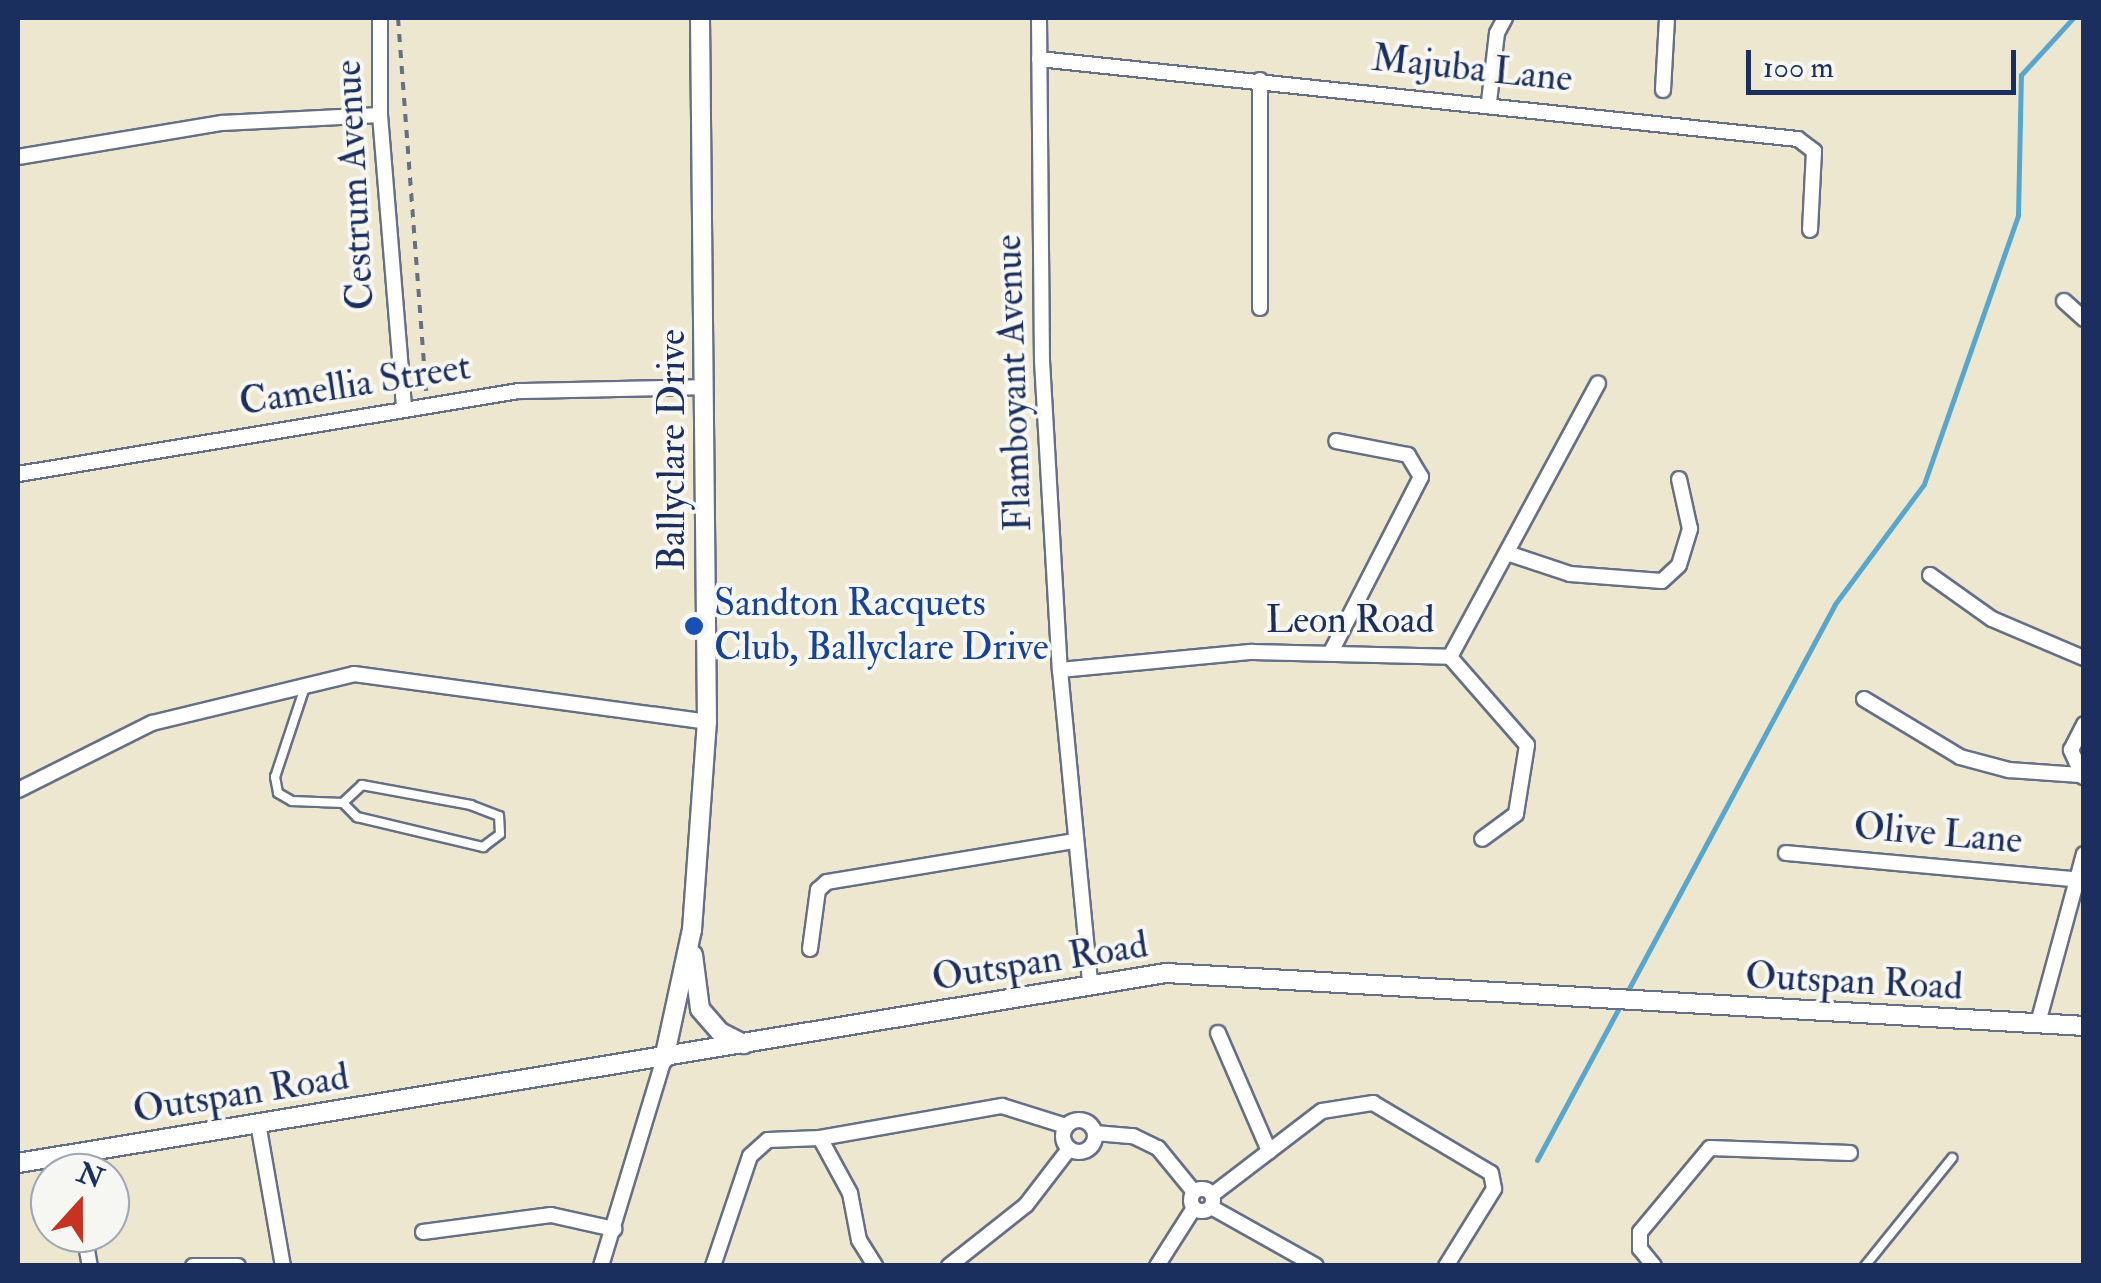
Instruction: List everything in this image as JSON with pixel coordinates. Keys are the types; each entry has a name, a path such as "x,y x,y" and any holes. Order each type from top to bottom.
{"street":[{"name":"Cestrum Avenue","path":"380,18 380,116 404,409"},
{"name":"Ballyclare Drive","path":"664,1059 692,930 707,722 700,18"},
{"name":"Flamboyant Avenue","path":"1039,18 1042,361 1060,670 1090,984"},
{"path":"1489,102 1497,33 1505,18"},
{"path":"1662,90 1667,18"},
{"name":"Majuba Lane","path":"1039,58 1489,102 1807,142 1814,151 1810,230"},
{"path":"1260,80 1260,308"},
{"path":"18,157 244,120 380,116"},
{"path":"2064,300 2084,319"},
{"name":"Leon Road","path":"1060,670 1331,652 1450,657 1510,554 1598,383"},
{"name":"Camellia Street","path":"18,474 552,388 706,387"},
{"path":"1331,652 1422,477 1408,455 1336,441"},
{"path":"1510,554 1570,574 1662,580 1679,565 1690,529 1680,480"},
{"path":"1930,575 1992,619 2084,658"},
{"path":"1450,657 1527,744 1516,814 1482,839"},
{"path":"18,790 152,722 306,684 378,674 707,722"},
{"path":"1864,699 1960,757 2009,770 2082,776 2072,750 2084,724"},
{"path":"810,949 818,890 827,882 1076,841"},
{"name":"Olive Lane","path":"1786,852 2080,880"},
{"path":"2038,1023 2084,854"},
{"path":"692,930 700,1009 720,1032 744,1044"},
{"name":"Outspan Road","path":"121,1153 258,1122 664,1059 1166,974 2084,1026"},
{"path":"1218,1032 1269,1152"},
{"path":"600,1266 664,1059"},
{"path":"1212,1201 1322,1111 1359,1102 1386,1107 1484,1164 1494,1189 1446,1266"},
{"path":"713,1266 756,1149 768,1140 820,1138 1002,1106 1066,1126 1083,1120 1095,1133 1133,1136 1158,1148 1194,1200"},
{"path":"258,1122 282,1266"},
{"path":"949,1266 968,1260 1026,1205 1070,1149 1066,1126"},
{"path":"1070,1149 1088,1150 1095,1133"},
{"path":"820,1138 850,1193 860,1240 875,1266"},
{"path":"1654,1266 1640,1249 1640,1232 1710,1148 1850,1153"},
{"path":"1194,1200 1212,1201 1316,1266"},
{"path":"1157,1266 1194,1200"},
{"path":"423,1232 551,1215 614,1229"},
{"path":"193,1266 238,1266"}],"lane":[{"path":"306,684 276,777 278,794 292,801 343,802 362,785 471,805 498,816 500,834 483,848 357,817 343,802"},
{"path":"1865,1266 1952,1158"}],"path":[{"path":"398,18 426,391 445,390"}],"waterway":[{"path":"1626,994 1835,604 1924,484 2018,215 2021,75 2073,18"},
{"path":"1537,1160 1621,1004"}],"place":[{"name":"Sandton Racquets Club, Ballyclare Drive","path":"694,626"}]}
